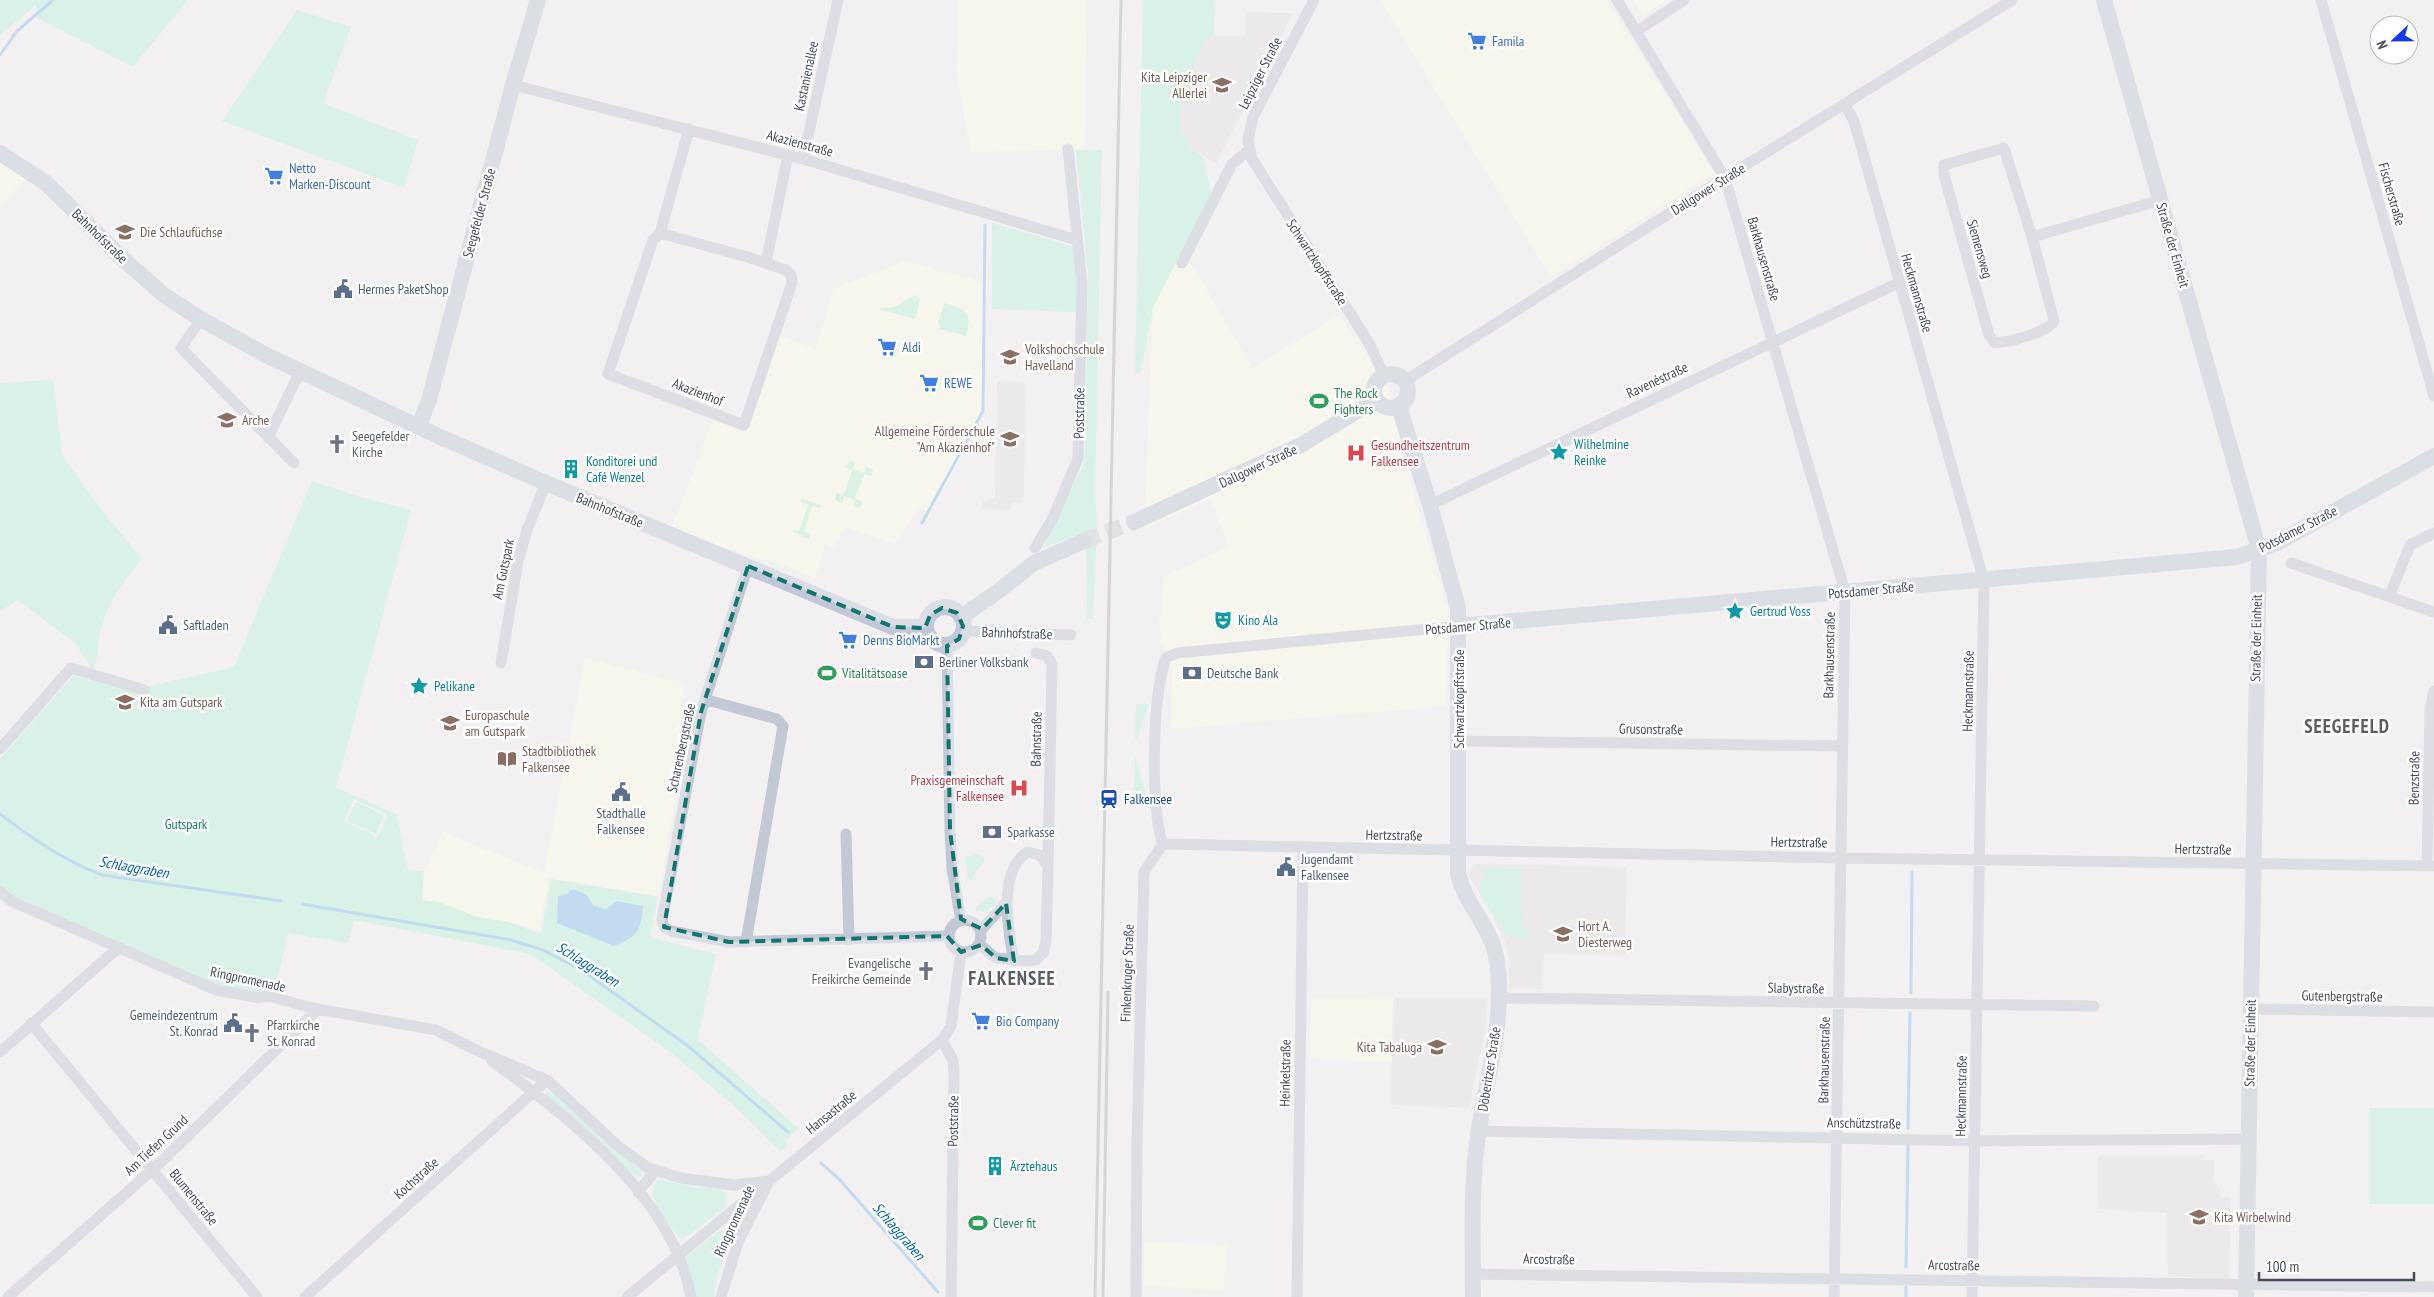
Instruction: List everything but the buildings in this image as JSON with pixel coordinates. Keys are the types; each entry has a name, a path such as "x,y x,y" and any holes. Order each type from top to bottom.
{"street":[{"name":"Seegefelder Straße","path":"419,426 429,400 513,85 538,0"},
{"name":"Kastanienallee","path":"803,159 838,0"},
{"name":"Leipziger Straße","path":"1249,150 1253,117 1314,0"},
{"name":"Barkhausenstraße","path":"1617,0 1725,178 1845,592 1838,1137 1834,1297"},
{"path":"1637,31 1684,0"},
{"name":"Dallgower Straße","path":"1405,381 1725,178 2012,0"},
{"name":"Straße der Einheit","path":"2104,0 2258,550 2246,1290"},
{"name":"Fischerstraße","path":"2321,0 2434,396"},
{"name":"Akazienstraße","path":"513,85 803,159 1077,240"},
{"name":"Heckmannstraße","path":"1845,105 1854,121 1898,283 1984,581 1981,860 1972,1297"},
{"name":"Akazienhof","path":"660,233 766,263 786,270 791,275 792,283 744,425 608,374 653,240 660,233 688,129"},
{"name":"Siemensweg","path":"2004,148 2032,237 2054,321 2051,326 2044,330 2001,343 1994,342 1989,335 1944,175 1944,165 2004,148"},
{"name":"Poststraße","path":"1035,548 1053,518 1078,458 1082,284 1068,149"},
{"path":"1182,263 1232,164 1249,150"},
{"name":"Schwartzkopffstraße","path":"1249,150 1252,159 1368,343 1384,374"},
{"name":"Bahnhofstraße","path":"0,153 46,183 148,282 201,319 300,371 546,484 893,627 926,627"},
{"path":"766,263 788,155"},
{"path":"2032,237 2160,200"},
{"name":"Ravenéstraße","path":"1430,505 1898,283"},
{"path":"201,319 181,348 294,463"},
{"path":"268,438 300,371"},
{"path":"1384,374 1398,374 1405,381 1408,392 1404,403 1399,407 1388,408 1376,400 1374,394 1375,382 1384,374"},
{"name":"Dallgower Straße","path":"1134,522 1282,455 1376,400"},
{"name":"Schwartzkopffstraße","path":"1399,407 1430,505 1458,608 1459,741 1457,850"},
{"name":"Potsdamer Straße","path":"1163,844 1157,830 1154,752 1160,672 1166,658 1177,653 2237,557 2284,539 2434,456"},
{"name":"Am Gutspark","path":"501,664 518,561 527,530 546,484"},
{"path":"2389,597 2410,545 2434,533"},
{"path":"962,624 953,610 937,609 930,615 926,627 931,639 941,645 947,645 959,638 962,624 1034,562 1084,541"},
{"path":"2292,563 2434,612"},
{"path":"707,700 748,566"},
{"name":"Bahnhofstraße","path":"962,624 1070,636"},
{"path":"947,645 950,839 952,868 961,921"},
{"name":"Bahnstraße","path":"980,944 996,958 1036,960 1042,954 1046,941 1052,664 1047,656 1036,653"},
{"path":"0,749 71,668 144,690"},
{"name":"Benzstraße","path":"2430,866 2430,710 2434,691"},
{"name":"Scharenbergstraße","path":"746,942 783,726 777,719 707,700 701,712 662,920 664,927 670,931 729,942 746,942 849,940 949,936"},
{"name":"Grusonstraße","path":"1459,741 1842,746"},
{"path":"846,834 849,940"},
{"name":"Hertzstraße","path":"1163,844 1303,849 1457,850 2252,865 2430,866"},
{"name":"Finkenkruger Straße","path":"1136,1297 1137,1141 1144,872 1163,844"},
{"name":"Heinkelstraße","path":"1297,1297 1303,849"},
{"name":"Döberitzer Straße","path":"1457,850 1458,874 1462,890 1490,940 1495,955 1498,998 1496,1036 1478,1131 1474,1176 1473,1297"},
{"path":"1014,960 1006,916 1006,903 1014,868 1019,857 1028,852 1040,855 1048,866"},
{"name":"Ringpromenade","path":"0,891 11,901 216,990 259,998 268,996 318,1010 436,1030 474,1050 547,1080 618,1146 648,1168 681,1178 734,1185 769,1181"},
{"path":"980,931 1006,903"},
{"path":"961,921 973,922 980,931 980,944 972,951 961,952 952,946 949,936 952,926 961,921"},
{"path":"0,1052 118,948"},
{"path":"942,1040 951,1026 961,952"},
{"name":"Slabystraße","path":"1498,998 1977,1006 2094,1006"},
{"name":"Gutenbergstraße","path":"2250,1009 2434,1012"},
{"name":"Am Tiefen Grund","path":"8,1297 153,1169 318,1010"},
{"name":"Blumenstraße","path":"31,1024 153,1169 257,1297"},
{"name":"Poststraße","path":"942,1040 953,1060 954,1074 951,1297"},
{"name":"Hansastraße","path":"678,1255 942,1040"},
{"name":"Ringpromenade","path":"474,1050 572,1124 622,1172 663,1226 678,1255 692,1297"},
{"name":"Kochstraße","path":"305,1297 547,1080"},
{"name":"Anschützstraße","path":"1478,1131 1975,1141 2248,1139"},
{"path":"638,1192 656,1170"},
{"name":"Ringpromenade","path":"721,1297 738,1242 769,1181"},
{"path":"627,1297 678,1255"},
{"name":"Arcostraße","path":"1473,1274 1972,1280 2246,1290 2434,1287"}],"highlighted area":[{"path":"748,566 893,627 925,628 930,615 942,608 957,613 963,626 959,639 947,646 950,830 961,919 982,929 1006,903 1014,961 996,958 981,945 961,952 947,936 729,942 664,927 701,712"}],"shaded area":[{"path":"958,0 1087,0 1085,149 971,152 957,77"},
{"path":"1380,0 1607,0 1714,173 1551,277"},
{"path":"1634,0 1667,0 1643,15"},
{"name":"Kita Leipziger Allerlei","path":"1246,12 1293,13 1216,164 1189,146 1181,129 1180,109 1207,36 1245,36"},
{"path":"0,159 28,176 0,206"},
{"path":"1179,257 1192,264 1252,368 1340,315 1390,392 1415,498 1448,610 1447,706 1171,729 1172,667 1161,641 1159,619 1162,617 1163,577 1229,546 1210,499 1144,529 1153,308"},
{"path":"905,261 987,283 981,412 973,435 930,514 920,508 895,544 844,527 834,548 825,544 815,578 791,568 709,543 672,528 713,419 746,433 779,335 816,349 833,289"},
{"name":"Allgemeine Förderschule \"Am Akazienhof\"","path":"997,381 1025,382 1024,496 1023,503 1012,503 1011,510 982,509 982,501 995,498"},
{"path":"585,658 685,684 681,703 690,709 659,896 549,877 539,930 502,920 481,920 421,898 424,871 443,832 544,873"},
{"name":"Hort A. Diesterweg","path":"1474,864 1627,867 1625,955 1544,954 1543,989 1510,989 1508,955 1505,942 1492,914 1467,873"},
{"path":"1393,998 1392,1062 1310,1059 1311,999"},
{"name":"Kita Tabaluga","path":"1393,998 1488,998 1485,1032 1469,1108 1391,1105"},
{"name":"Kita Wirbelwind","path":"2098,1155 2204,1155 2205,1160 2214,1160 2214,1181 2220,1191 2220,1197 2231,1198 2229,1280 2168,1276 2167,1213 2097,1209"},
{"path":"1144,1242 1227,1245 1223,1291 1144,1285"}],"green space":[{"path":"0,0 188,0 133,67 37,18 36,5 0,35"},
{"path":"1143,0 1215,0 1214,36 1207,36 1180,109 1181,129 1189,146 1204,158 1211,194 1153,308 1141,371 1135,374"},
{"path":"297,10 351,27 323,103 418,140 404,188 222,121"},
{"path":"1076,150 1102,150 1095,492 1097,527 1093,619 1087,619 1086,532 1043,548 1085,461 1088,273"},
{"path":"992,223 1075,247 1078,312 992,309"},
{"path":"915,295 920,299 915,319 878,309 894,307"},
{"path":"944,303 966,313 969,322 966,336 939,329 940,325 938,324"},
{"path":"53,380 63,457 108,518 142,558 117,593 107,612 100,633 97,659 93,671 76,644 18,600 0,611 0,383"},
{"path":"850,461 855,462 853,469 864,473 866,466 873,470 871,476 864,474 855,499 863,502 861,507 858,508 853,506 855,500 844,496 842,503 835,500 837,493 844,495 852,470 846,467"},
{"name":"Gutspark","path":"312,481 361,497 411,510 336,788 397,814 408,870 424,871 422,900 440,902 474,916 508,922 541,934 551,879 658,897 650,937 716,954 698,1040 798,1128 786,1140 788,1146 780,1151 732,1104 670,1052 530,954 354,920 348,943 288,933 276,986 259,994 217,987 13,900 0,887 0,759 73,676 143,693 146,687 234,667","holes":["354,799 388,815 378,837 344,821","567,894 606,909 614,946 557,923 558,896"]},
{"path":"801,499 821,505 820,508 812,506 804,532 811,534 808,539 791,530 799,531 808,505 801,502"},
{"path":"1136,704 1149,704 1137,740 1135,740"},
{"path":"1136,758 1146,795 1134,794"},
{"path":"356,802 384,815 376,834 347,821"},
{"path":"976,854 984,857 984,863 971,880 968,878 965,857"},
{"path":"1521,868 1522,927 1528,927 1529,938 1514,938 1514,935 1503,935 1502,923 1499,924 1478,890 1487,869"},
{"path":"988,897 995,897 996,904 985,912 976,911 976,907"},
{"path":"550,1091 641,1171 643,1174 641,1177 621,1165 577,1127 544,1094"},
{"path":"2369,1108 2434,1108 2434,1204 2369,1204"},
{"path":"659,1180 698,1188 718,1187 727,1194 727,1206 682,1240 662,1215 654,1199 654,1186"},
{"path":"734,1228 735,1231 718,1273 714,1297 696,1297 684,1259 720,1230"}],"water":[{"path":"572,889 586,894 593,905 606,909 616,901 643,906 641,922 637,932 629,939 614,946 557,923 558,896 567,894"}],"waterway":[{"path":"0,55 17,31 53,0"},
{"path":"922,523 983,411 985,225"},
{"name":"Schlaggraben","path":"0,814 61,856 102,875 281,901"},
{"path":"1911,993 1912,872"},
{"name":"Schlaggraben","path":"302,904 511,940 543,950 580,969 688,1046 788,1132"},
{"path":"1908,1128 1910,1013"},
{"path":"1906,1267 1908,1146"},
{"name":"Schlaggraben","path":"821,1163 840,1180 938,1292"},
{"path":"1906,1287 1906,1297"}],"tunnel":[{"path":"1084,541 1134,522"}],"railway":[{"path":"1095,1297 1121,0"},
{"path":"1103,1297 1108,992"}],"place":[{"name":"Famila","path":"1477,41"},
{"name":"Kita Leipziger Allerlei","path":"1222,85"},
{"name":"Netto Marken-Discount","path":"274,176"},
{"name":"Die Schlaufüchse","path":"125,232"},
{"name":"Hermes PaketShop","path":"343,289"},
{"name":"Aldi","path":"887,347"},
{"name":"Volkshochschule Havelland","path":"1010,357"},
{"name":"REWE","path":"929,383"},
{"name":"The Rock Fighters","path":"1319,401"},
{"name":"Arche","path":"227,420"},
{"name":"Allgemeine Förderschule \"Am Akazienhof\"","path":"1010,439"},
{"name":"Seegefelder Kirche","path":"337,444"},
{"name":"Wilhelmine Reinke","path":"1559,452"},
{"name":"Gesundheitszentrum Falkensee","path":"1356,453"},
{"name":"Konditorei und Café Wenzel","path":"571,469"},
{"name":"Gertrud Voss","path":"1735,611"},
{"name":"Kino Ala","path":"1223,620"},
{"name":"Saftladen","path":"168,625"},
{"name":"Denns BioMarkt","path":"848,640"},
{"name":"Berliner Volksbank","path":"924,662"},
{"name":"Vitalitätsoase","path":"827,673"},
{"name":"Deutsche Bank","path":"1192,673"},
{"name":"Pelikane","path":"419,686"},
{"name":"Kita am Gutspark","path":"125,702"},
{"name":"Europaschule am Gutspark","path":"450,723"},
{"name":"Stadtbibliothek Falkensee","path":"507,759"},
{"name":"Praxisgemeinschaft Falkensee","path":"1019,788"},
{"name":"Stadthalle Falkensee","path":"621,792"},
{"name":"Falkensee","path":"1109,799"},
{"name":"Sparkasse","path":"992,832"},
{"name":"Jugendamt Falkensee","path":"1286,867"},
{"name":"Hort A. Diesterweg","path":"1563,934"},
{"name":"Evangelische Freikirche Gemeinde","path":"926,971"},
{"name":"Bio Company","path":"981,1021"},
{"name":"Gemeindezentrum St. Konrad","path":"233,1023"},
{"name":"Pfarrkirche St. Konrad","path":"252,1033"},
{"name":"Kita Tabaluga","path":"1437,1047"},
{"name":"Ärztehaus","path":"995,1166"},
{"name":"Kita Wirbelwind","path":"2199,1217"},
{"name":"Clever fit","path":"978,1223"}],"district":[{"name":"SEEGEFELD","path":"2347,726"},
{"name":"FALKENSEE","path":"1012,978"}]}
